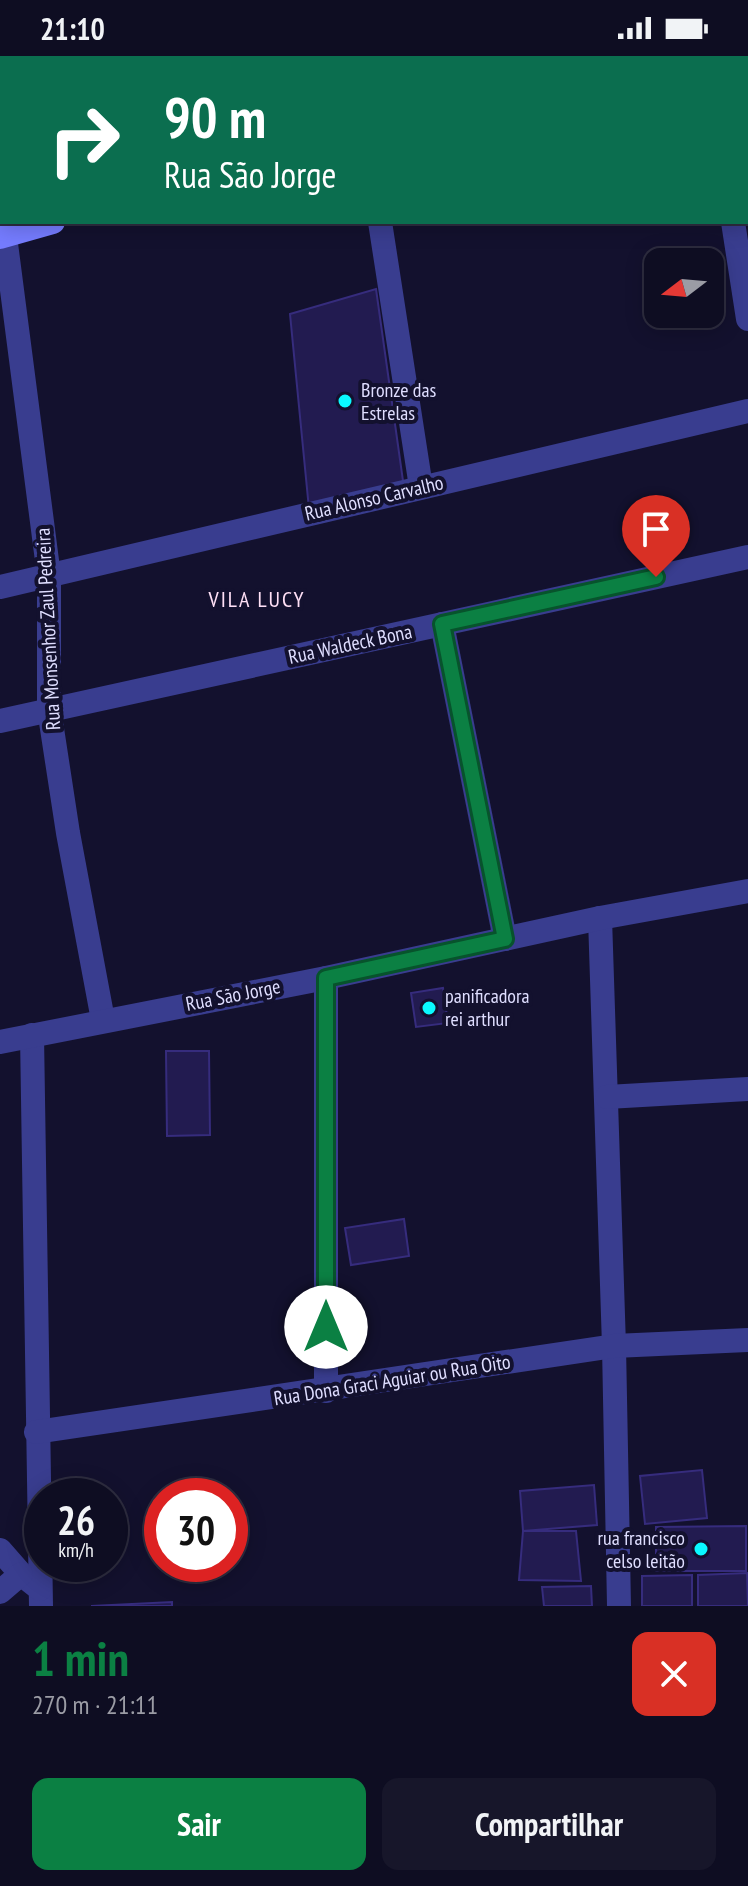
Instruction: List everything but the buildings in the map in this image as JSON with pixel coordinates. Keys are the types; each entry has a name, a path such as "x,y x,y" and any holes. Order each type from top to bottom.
{"street":[{"path":"2,237 46,224"},
{"path":"380,224 421,487"},
{"path":"733,224 748,319"},
{"name":"Rua Monsenhor Zaul Pedreira","path":"2,237 49,576 49,709 68,833 103,1020"},
{"name":"Rua Alonso Carvalho","path":"0,587 748,411"},
{"name":"Rua Waldeck Bona","path":"0,721 748,557"},
{"path":"442,624 505,939"},
{"name":"Rua São Jorge","path":"0,1042 326,978 600,918 748,891"},
{"path":"600,918 619,1606"},
{"path":"326,978 326,1391"},
{"path":"32,1035 36,1432 34,1590"},
{"path":"607,1097 748,1089"},
{"name":"Rua Dona Graci Aguiar ou Rua Oito","path":"36,1432 614,1346 748,1340"},
{"path":"0,1550 34,1590"},
{"path":"0,1592 34,1590"}],"place":[{"name":"Bronze das Estrelas","path":"345,401"},
{"name":"panificadora rei arthur","path":"429,1008"},
{"name":"rua francisco celso leitão","path":"701,1549"}],"district":[{"name":"VILA LUCY","path":"257,599"}],"route":[{"path":"326,1327 326,978 505,939 442,624 656,577"}]}
